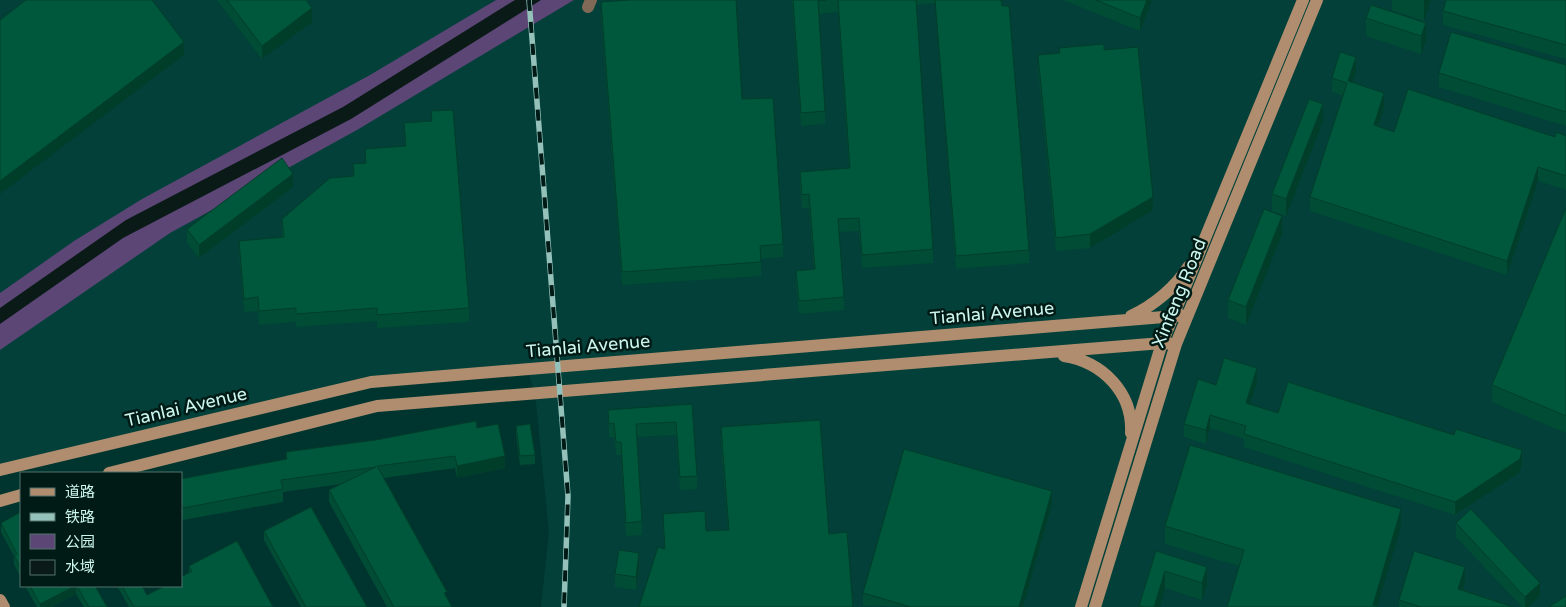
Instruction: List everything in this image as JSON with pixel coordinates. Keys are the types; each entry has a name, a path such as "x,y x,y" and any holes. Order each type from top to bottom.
{"main road":[{"name":"Xinfeng Road","path":"1081,607 1162,344 1303,0"},
{"name":"Xinfeng Road","path":"1095,607 1176,344 1317,0"},
{"path":"1124,320 1142,311 1182,278 1204,243"},
{"name":"Tianlai Avenue","path":"0,470 371,382 1188,315"},
{"path":"113,472 377,406 1176,344"},
{"path":"1042,353 1081,359 1105,372 1120,393 1131,420 1130,449"},
{"path":"0,501 20,495"},
{"path":"0,600 4,607"}],"shaded area":[{"path":"0,0 496,0 486,6 492,49 574,0 1566,0 1566,607 541,607 549,532 535,393 527,369 371,382 0,470"}],"green space":[{"path":"496,0 574,0 357,130 170,233 0,350 0,293 74,241 142,199 370,75"}],"water":[{"path":"515,0 541,0 351,119 123,238 0,324 0,308 126,220 343,107"}],"building":[{"path":"26,0 152,0 184,42 0,181 0,20"},
{"path":"227,0 306,0 312,8 262,46"},
{"path":"629,0 736,0 742,99 773,98 783,244 760,246 761,262 622,272 601,2"},
{"path":"793,0 826,0 818,1 825,111 801,113"},
{"path":"838,0 916,0 933,249 862,255 859,218 838,219 844,297 799,301 796,271 815,269 809,194 802,195 800,172 850,168"},
{"path":"935,0 1001,0 1002,6 1009,6 1029,250 956,256"},
{"path":"1096,0 1147,0 1140,18"},
{"path":"1446,0 1566,0 1566,45 1443,11"},
{"path":"1371,5 1426,23 1421,36 1366,18"},
{"path":"1451,32 1566,65 1566,112 1439,73"},
{"path":"1104,44 1104,50 1138,47 1153,197 1090,234 1056,238 1038,55 1060,53 1059,48"},
{"path":"1340,52 1356,57 1348,81 1384,93 1374,125 1394,132 1408,89 1555,137 1556,132 1566,136 1566,176 1538,167 1507,261 1310,197 1347,83 1332,78"},
{"path":"1309,99 1323,104 1286,199 1272,194"},
{"path":"453,110 469,308 377,315 377,308 296,314 296,308 259,311 258,297 244,299 239,241 284,237 282,219 330,178 354,176 353,164 366,163 365,149 406,146 404,123 432,121 431,111"},
{"path":"282,158 293,174 199,245 187,229"},
{"path":"1566,208 1566,416 1492,385"},
{"path":"1264,209 1282,216 1246,307 1228,300"},
{"path":"1224,358 1257,368 1246,403 1278,413 1288,382 1454,435 1456,429 1522,450 1520,459 1455,502 1244,434 1246,426 1210,415 1206,430 1184,424 1198,379 1216,385"},
{"path":"692,404 697,476 680,477 676,422 636,424 642,521 626,523 621,442 616,442 614,423 609,424 608,410"},
{"path":"820,420 829,534 847,532 853,607 639,607 658,547 665,549 663,514 705,511 706,531 729,530 721,427"},
{"path":"476,421 477,428 498,424 505,456 457,466 455,456 377,466 447,592 444,593 452,607 394,607 329,490 376,467 281,480 283,489 183,508 182,479 287,459 286,452 376,440"},
{"path":"530,424 535,455 520,456 516,426"},
{"path":"1190,445 1401,509 1373,605 1377,607 1227,607 1244,550 1165,526"},
{"path":"904,449 1052,491 1019,607 911,607 863,593"},
{"path":"311,507 367,607 306,607 264,531"},
{"path":"1471,509 1540,583 1525,597 1456,523"},
{"path":"20,513 20,567 14,555 17,554 1,523"},
{"path":"237,541 273,607 134,607 123,587 143,587 147,595 163,587 182,587 182,576 192,571 189,566"},
{"path":"619,550 639,553 636,577 615,574"},
{"path":"1156,551 1207,567 1202,583 1165,571 1154,607 1139,606"},
{"path":"1414,551 1465,567 1458,589 1513,607 1421,607 1399,600"},
{"path":"31,587 73,587 40,604"},
{"path":"78,587 96,587 107,607 89,607"},
{"path":"1566,596 1566,607 1549,607"}],"railway":[{"path":"529,0 568,496 564,607"}]}
